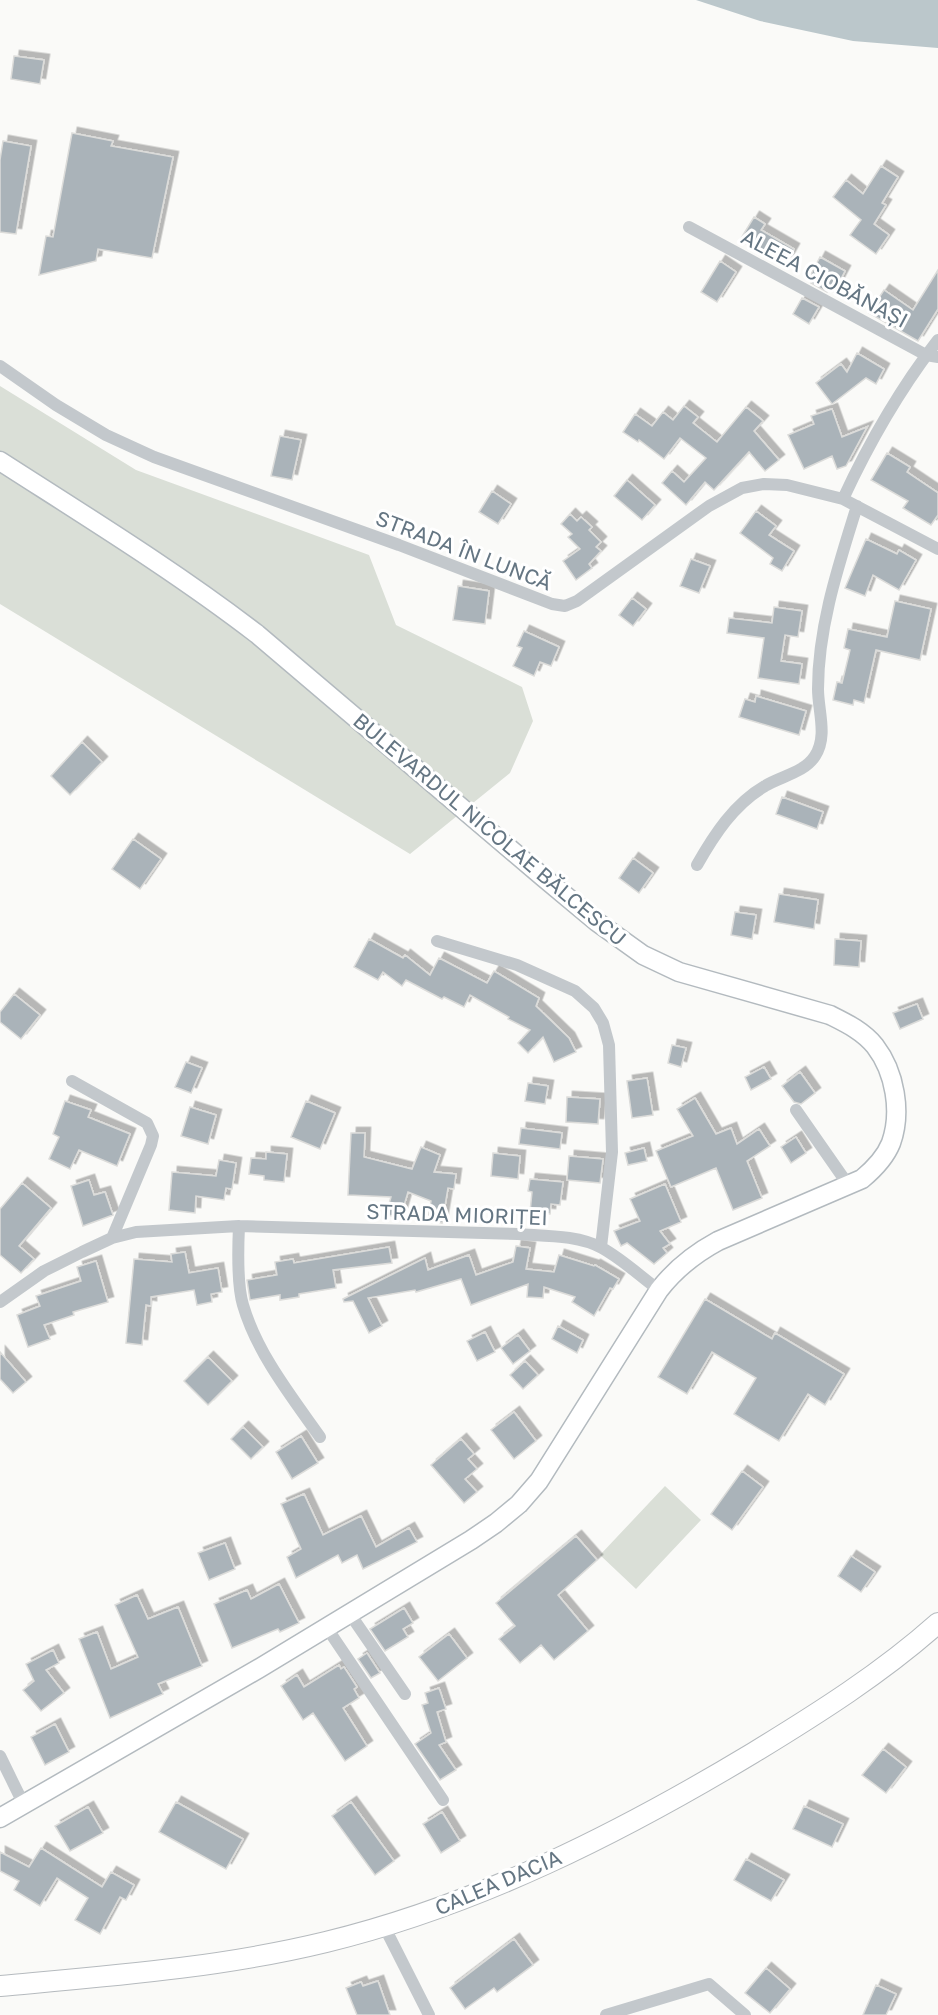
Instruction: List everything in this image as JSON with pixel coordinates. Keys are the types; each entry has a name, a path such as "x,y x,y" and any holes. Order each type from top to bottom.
{"main road":[{"name":"CALEA DACIA","path":"0,1986 142,1973 231,1960 327,1942 384,1926 510,1880 601,1837 674,1798 811,1717 856,1686 936,1624"}],"street":[{"name":"ALEEA CIOBĂNAȘI","path":"689,227 932,356"},
{"path":"843,500 863,456 886,415 932,356 938,340"},
{"name":"STRADA ÎN LUNCĂ","path":"0,366 86,423 154,457 399,545 552,604 565,606 577,601 709,506 742,488 764,484 787,485 843,500 938,549"},
{"name":"BULEVARDUL NICOLAE BĂLCESCU","path":"0,461 165,568 240,621 597,922 643,955 679,972 830,1015 851,1025 865,1036 882,1057 895,1093 895,1128 890,1143 874,1169 862,1179 718,1241 684,1262 659,1290 540,1480 519,1504 496,1523 351,1614 0,1818"},
{"path":"698,866 710,844 742,802 765,786 805,767 814,757 821,743 822,728 818,689 824,631 835,577 857,506"},
{"path":"436,941 517,965 575,992 594,1008 603,1023 609,1045 612,1152 601,1247"},
{"path":"72,1081 140,1118 152,1129 151,1145 112,1239"},
{"path":"796,1110 849,1186"},
{"path":"239,1226 242,1302 250,1326 290,1395 320,1437"},
{"name":"STRADA MIORIȚEI","path":"0,1302 44,1271 112,1239 158,1229 239,1226 561,1237 601,1247 659,1290"},
{"path":"351,1614 405,1694"},
{"path":"327,1628 443,1800"},
{"path":"0,1756 24,1805"},
{"path":"384,1926 429,2015"},
{"path":"606,2015 709,1984 745,2015"}],"shaded area":[{"path":"696,0 938,0 938,48 853,41 760,21"},
{"path":"0,386 136,470 369,555 396,625 522,687 533,721 510,773 410,854 0,604"},
{"path":"665,1486 701,1520 636,1589 600,1555"}],"building":[{"path":"14,56 44,60 40,84 11,79"},
{"path":"72,133 113,141 111,146 173,157 152,258 98,249 96,261 39,275 46,236 53,237"},
{"path":"3,141 31,146 16,234 0,232 0,160"},
{"path":"881,166 898,177 882,203 886,205 874,224 889,235 876,254 850,235 861,220 833,197 846,180 863,194"},
{"path":"754,217 765,224 761,230 794,249 784,267 740,240"},
{"path":"820,257 845,271 834,292 829,289 827,292 811,283 813,280 809,278"},
{"path":"720,261 736,272 717,302 701,292"},
{"path":"938,270 938,309 918,341 869,313 884,290 913,310"},
{"path":"802,298 819,307 809,324 793,314"},
{"path":"857,353 884,369 876,384 866,378 832,404 816,383 841,364 847,372"},
{"path":"684,406 698,417 693,423 717,442 746,407 763,421 754,431 779,460 765,471 749,452 714,490 705,482 686,505 662,483 672,471 684,482 706,458 680,438 664,459 639,440 638,442 623,432 635,414 652,426 663,412 673,420"},
{"path":"832,409 842,437 867,427 846,466 837,469 832,456 804,469 788,435 814,424 811,416"},
{"path":"280,436 301,440 292,480 271,476"},
{"path":"887,453 910,467 907,472 938,493 938,515 931,525 903,508 908,501 871,480"},
{"path":"627,480 655,505 642,520 614,496"},
{"path":"492,491 511,504 498,524 479,512"},
{"path":"756,511 776,526 769,535 794,551 782,571 770,564 773,558 740,533"},
{"path":"570,514 577,521 581,517 592,527 589,530 601,542 596,547 601,551 589,564 592,568 576,580 563,561 580,549 568,537 572,534 561,524"},
{"path":"866,539 897,554 899,550 916,560 899,590 873,575 865,596 845,588"},
{"path":"691,559 710,566 699,593 680,586"},
{"path":"458,586 489,591 485,624 453,620"},
{"path":"632,598 646,609 633,626 619,615"},
{"path":"895,601 931,609 920,660 876,650 864,703 854,700 853,705 833,700 837,682 842,683 850,650 844,648 848,629 887,637"},
{"path":"774,607 802,611 798,637 785,635 781,661 802,664 799,684 758,678 764,638 727,633 729,618 772,623"},
{"path":"524,631 559,647 551,666 540,662 534,676 513,666 522,648 517,646"},
{"path":"756,696 806,711 799,735 739,717 745,699 755,702"},
{"path":"82,742 102,762 70,795 51,776"},
{"path":"782,797 823,812 817,829 776,814"},
{"path":"133,839 161,859 140,889 112,869"},
{"path":"633,858 653,873 639,893 619,878"},
{"path":"779,894 818,900 814,929 774,922"},
{"path":"735,912 756,915 752,939 731,935"},
{"path":"369,939 403,958 405,955 430,975 439,958 487,983 494,971 539,998 536,1006 569,1038 576,1052 554,1062 543,1037 528,1053 518,1043 530,1030 470,995 464,1007 444,997 442,999 406,980 402,986 383,972 378,980 354,967"},
{"path":"835,939 861,941 859,967 834,965"},
{"path":"14,994 40,1015 21,1039 0,1022 0,1012"},
{"path":"917,1004 923,1019 900,1029 893,1013"},
{"path":"672,1045 686,1048 681,1067 668,1063"},
{"path":"186,1062 202,1068 191,1093 175,1087"},
{"path":"764,1067 771,1079 751,1090 745,1077"},
{"path":"800,1072 815,1093 801,1104 794,1102 782,1086"},
{"path":"647,1078 653,1115 632,1118 627,1081"},
{"path":"528,1083 548,1086 545,1104 525,1101"},
{"path":"567,1097 600,1099 598,1124 566,1122"},
{"path":"695,1098 716,1134 731,1128 737,1144 759,1129 770,1146 747,1161 762,1198 733,1210 716,1168 671,1187 656,1151 693,1136 677,1109"},
{"path":"65,1101 91,1110 88,1117 130,1134 117,1166 79,1150 70,1169 49,1159 59,1137 53,1134"},
{"path":"306,1101 335,1113 320,1149 291,1137"},
{"path":"190,1107 216,1115 208,1144 181,1136"},
{"path":"521,1128 562,1133 560,1149 519,1144"},
{"path":"351,1133 365,1133 364,1157 412,1169 421,1147 440,1155 434,1172 456,1174 454,1189 448,1188 442,1223 428,1220 431,1201 408,1192 400,1219 386,1214 391,1197 348,1195"},
{"path":"796,1137 806,1153 791,1163 781,1147"},
{"path":"644,1148 647,1161 628,1165 625,1153"},
{"path":"266,1152 287,1154 284,1182 264,1180 264,1176 249,1174 251,1158 266,1159"},
{"path":"493,1153 520,1156 518,1179 491,1176"},
{"path":"569,1156 603,1159 600,1183 567,1180"},
{"path":"219,1160 236,1163 232,1189 226,1188 224,1200 196,1196 195,1213 169,1210 172,1172 216,1176"},
{"path":"530,1179 563,1182 560,1205 551,1204 550,1214 530,1212 532,1192 528,1191"},
{"path":"89,1180 94,1195 105,1192 113,1215 83,1226 71,1186"},
{"path":"22,1183 51,1208 19,1246 34,1259 21,1273 0,1255 0,1209"},
{"path":"665,1184 681,1222 660,1231 670,1244 663,1248 667,1253 654,1264 627,1243 621,1246 614,1231 640,1221 630,1199"},
{"path":"516,1246 530,1248 526,1269 554,1272 559,1255 595,1265 619,1279 613,1289 610,1288 594,1316 572,1302 575,1297 544,1287 543,1298 527,1297 528,1284 471,1305 461,1279 416,1292 415,1290 368,1298 382,1326 369,1333 353,1301 344,1302 343,1299 425,1258 428,1270 469,1255 476,1275 513,1262"},
{"path":"389,1247 392,1263 333,1270 336,1288 299,1294 299,1297 280,1300 280,1295 250,1300 247,1280 277,1275 275,1262 293,1259 294,1263"},
{"path":"185,1252 189,1273 218,1268 222,1292 211,1294 212,1302 197,1305 194,1290 151,1297 151,1306 146,1305 142,1345 126,1343 134,1259 172,1262 171,1254"},
{"path":"96,1261 108,1302 73,1312 74,1315 44,1325 50,1339 28,1347 17,1315 40,1306 36,1296 81,1281 77,1267"},
{"path":"705,1299 772,1339 775,1333 844,1374 825,1405 808,1394 779,1441 734,1414 756,1378 712,1352 687,1394 658,1377"},
{"path":"558,1326 583,1340 577,1353 552,1339"},
{"path":"485,1332 495,1352 477,1361 467,1341"},
{"path":"518,1335 530,1351 513,1364 501,1348"},
{"path":"0,1352 26,1382 13,1393 0,1379"},
{"path":"208,1357 232,1381 208,1405 184,1381"},
{"path":"525,1361 538,1375 523,1389 510,1375"},
{"path":"514,1412 536,1441 514,1459 491,1430"},
{"path":"243,1427 263,1447 251,1459 231,1439"},
{"path":"301,1436 318,1463 292,1479 276,1452"},
{"path":"461,1439 474,1454 468,1459 477,1469 465,1479 477,1492 464,1503 431,1465"},
{"path":"742,1471 763,1487 732,1530 711,1514"},
{"path":"304,1494 323,1535 361,1516 376,1547 409,1528 417,1542 363,1569 357,1555 342,1563 338,1555 296,1578 287,1557 301,1549 281,1504"},
{"path":"576,1536 597,1560 558,1595 588,1631 554,1660 541,1645 520,1663 499,1639 515,1626 496,1603"},
{"path":"225,1543 235,1569 209,1580 198,1553"},
{"path":"851,1556 875,1572 861,1592 838,1576"},
{"path":"279,1584 299,1623 232,1648 214,1604 247,1590 251,1599"},
{"path":"137,1595 148,1619 178,1607 202,1666 158,1684 163,1694 110,1718 79,1639 97,1632 111,1669 138,1657 115,1605"},
{"path":"404,1608 413,1623 403,1629 408,1637 385,1651 370,1629"},
{"path":"449,1634 467,1658 438,1681 419,1657"},
{"path":"53,1650 59,1663 46,1670 64,1693 41,1711 23,1690 34,1681 26,1664"},
{"path":"367,1653 380,1673 371,1678 358,1659"},
{"path":"339,1665 341,1669 344,1667 357,1687 354,1689 359,1698 343,1708 367,1746 345,1761 313,1713 303,1720 281,1686 297,1675 304,1687"},
{"path":"439,1688 446,1709 437,1712 446,1742 439,1745 456,1770 440,1780 415,1744 431,1733 422,1705 428,1703 425,1693"},
{"path":"55,1724 69,1752 45,1765 31,1737"},
{"path":"883,1749 906,1767 886,1793 862,1775"},
{"path":"176,1802 243,1839 226,1869 159,1832"},
{"path":"351,1802 394,1861 375,1875 332,1816"},
{"path":"804,1806 843,1824 832,1847 793,1829"},
{"path":"88,1807 103,1833 70,1851 55,1826"},
{"path":"442,1812 460,1841 441,1853 423,1824"},
{"path":"41,1848 102,1887 111,1872 134,1885 126,1900 120,1897 100,1934 75,1920 88,1898 57,1878 40,1906 14,1890 19,1881 0,1871 0,1852 29,1867"},
{"path":"746,1859 784,1880 771,1901 734,1880"},
{"path":"514,1939 533,1965 497,1992 494,1988 465,2009 450,1988"},
{"path":"766,1968 790,1989 770,2013 745,1993"},
{"path":"378,1981 390,2015 357,2015 346,1988 361,1982 363,1986"},
{"path":"876,1985 896,1994 886,2015 863,2015"}]}
